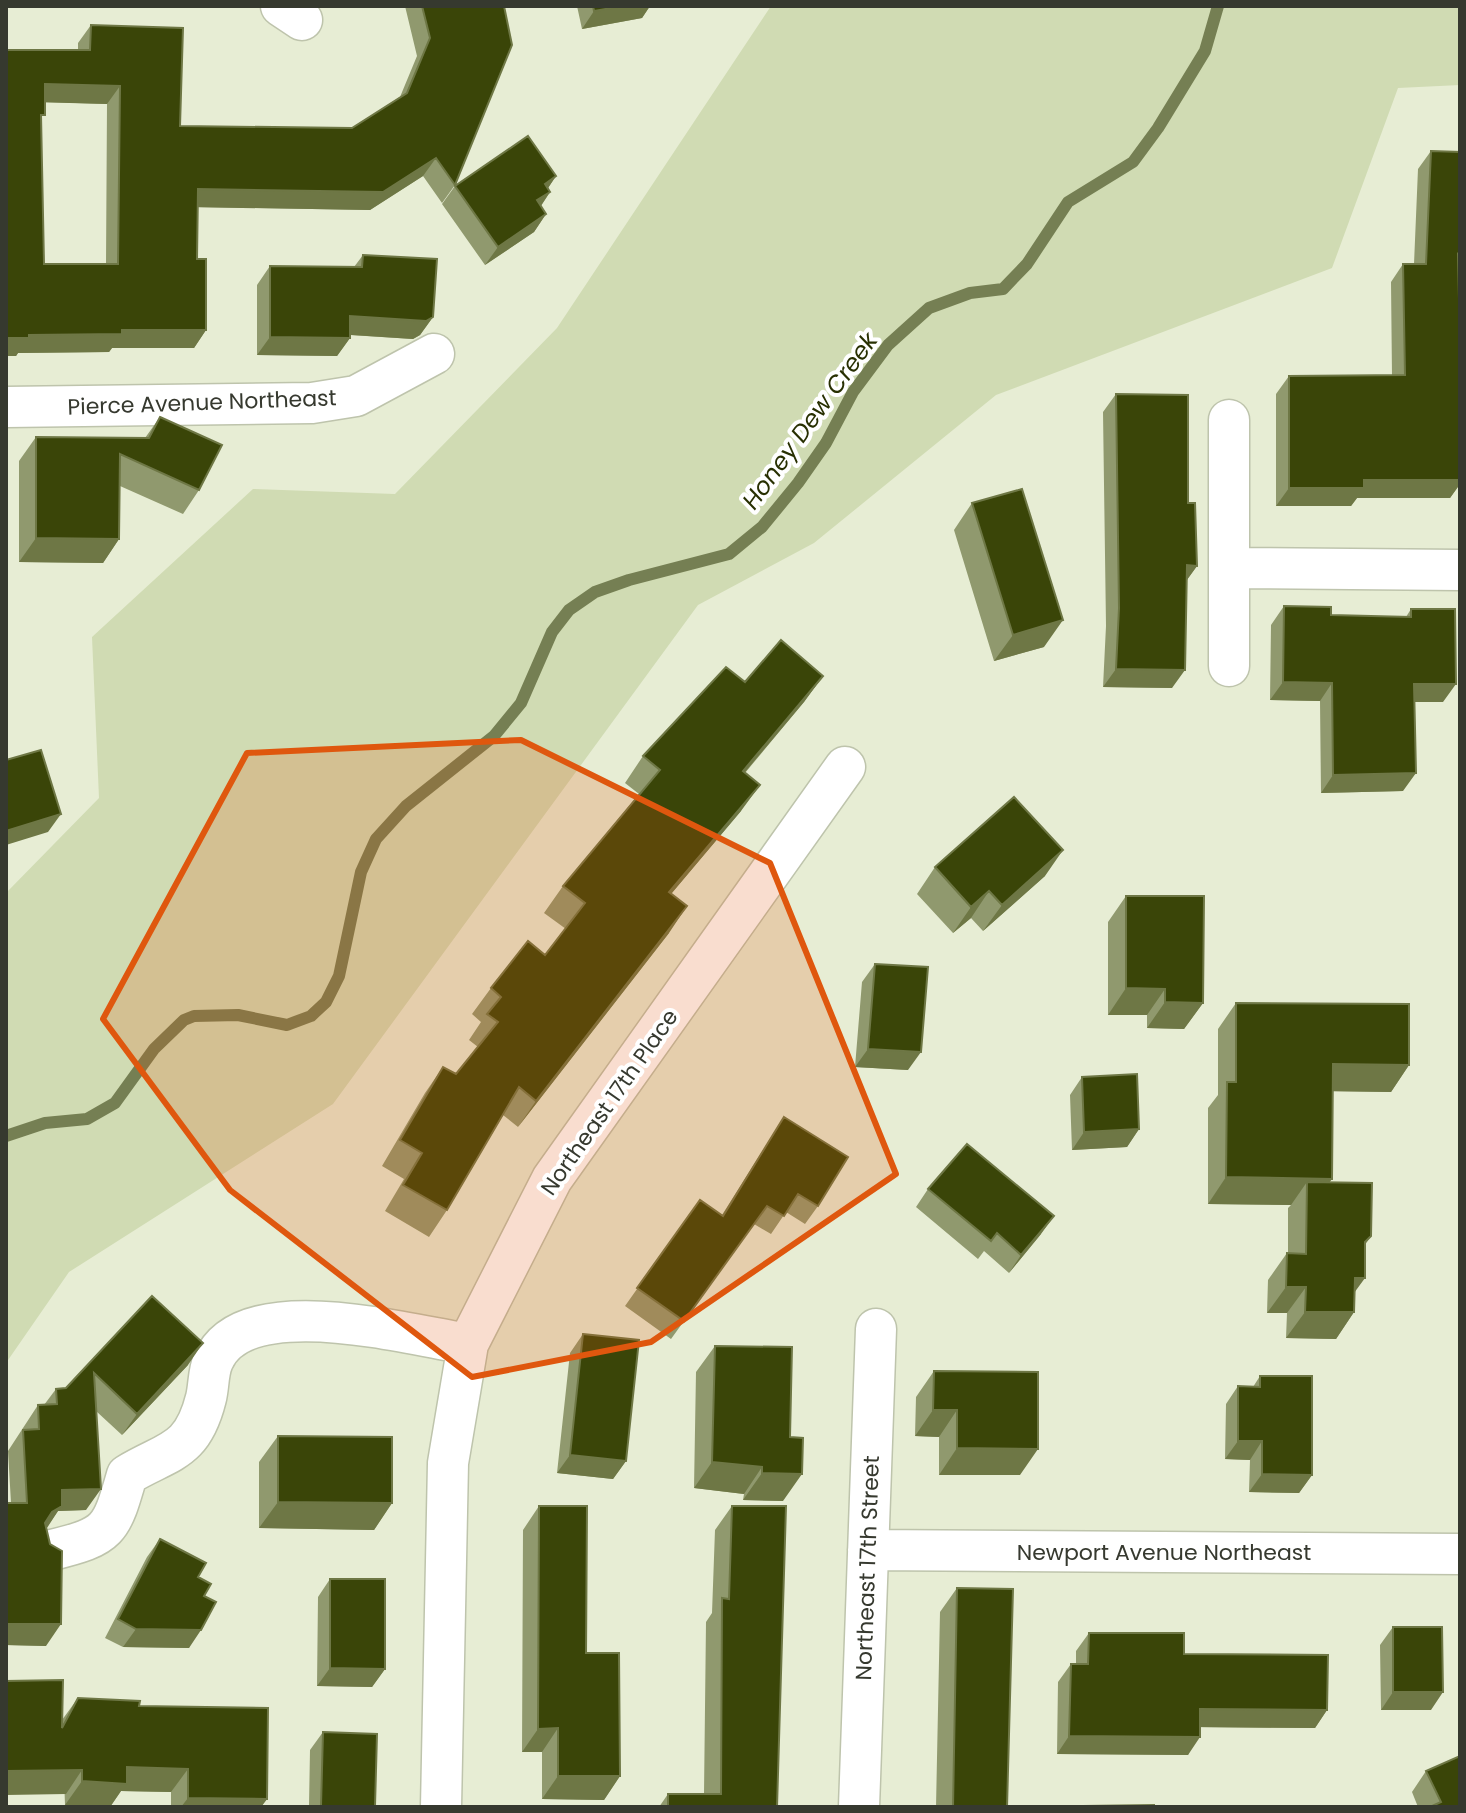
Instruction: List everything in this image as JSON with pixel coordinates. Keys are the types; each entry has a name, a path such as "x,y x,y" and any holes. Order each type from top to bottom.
{"street":[{"name":"Pierce Avenue Northeast","path":"6,407 312,403 356,396 434,354"},
{"path":"1229,420 1229,666"},
{"path":"1229,568 1460,570"},
{"name":"Northeast 17th Place","path":"441,1807 448,1463 454,1410 468,1344 552,1179 845,767"},
{"path":"52,1550 88,1541 104,1533 114,1516 127,1475 163,1460 185,1442 198,1422 213,1361 226,1342 246,1329 268,1323 312,1320 468,1344"},
{"name":"Northeast 17th Street","path":"859,1807 876,1329"},
{"name":"Newport Avenue Northeast","path":"868,1550 1460,1554"}],"highlighted area":[{"path":"521,740 770,863 896,1174 651,1342 472,1377 230,1190 103,1019 247,753"}],"green space":[{"path":"771,6 1460,6 1460,85 1398,88 1332,268 996,395 814,543 698,605 333,1104 69,1272 6,1363 6,893 99,798 92,637 253,489 395,494 557,328"}],"building":[{"path":"422,6 504,6 512,45 455,185 436,158 383,192 198,189 197,259 206,259 206,330 122,330 122,334 6,338 6,50 90,50 91,25 183,28 180,126 352,128 407,93 430,38","holes":["45,84 120,86 118,264 44,264 41,115 45,115"]},
{"path":"593,6 623,6 594,11"},
{"path":"528,136 556,176 545,184 550,192 537,200 546,214 498,247 455,186"},
{"path":"1431,151 1460,152 1460,480 1364,480 1364,488 1289,488 1289,376 1405,375 1403,264 1426,264"},
{"path":"363,255 437,259 433,317 426,321 350,316 350,338 270,337 270,266 362,267"},
{"path":"1116,394 1188,395 1188,503 1195,503 1197,566 1187,565 1185,670 1116,669 1119,608"},
{"path":"160,417 222,445 199,490 120,454 119,539 36,538 36,437 149,438"},
{"path":"1022,489 1063,620 1013,635 972,503"},
{"path":"1284,606 1331,607 1331,615 1411,617 1411,609 1455,609 1456,684 1414,684 1416,773 1333,775 1332,683 1283,682"},
{"path":"781,640 823,676 743,771 760,785 669,892 687,906 536,1101 519,1087 447,1210 403,1185 422,1153 400,1140 443,1067 456,1074 498,1022 487,1014 501,997 491,988 528,941 545,955 585,903 563,886 660,770 643,756 726,667 745,682"},
{"path":"41,750 61,814 6,831 6,760"},
{"path":"1014,797 1063,850 1002,905 989,891 971,907 935,867"},
{"path":"1126,896 1204,896 1203,1003 1165,1002 1165,989 1126,988"},
{"path":"875,964 928,967 921,1052 868,1049"},
{"path":"1236,1003 1409,1004 1409,1065 1333,1064 1332,1179 1226,1177 1227,1082 1236,1082"},
{"path":"1137,1074 1139,1129 1084,1132 1082,1077"},
{"path":"784,1117 848,1157 818,1206 798,1194 784,1216 767,1206 684,1321 637,1288 700,1200 723,1216"},
{"path":"967,1144 1054,1216 1021,1255 997,1233 991,1241 928,1189"},
{"path":"1307,1182 1372,1183 1371,1236 1365,1242 1365,1278 1355,1278 1354,1312 1305,1312 1306,1287 1286,1287 1287,1253 1306,1254"},
{"path":"152,1296 203,1343 137,1414 94,1373 101,1489 62,1490 62,1506 52,1512 45,1523 50,1544 62,1551 61,1624 6,1624 6,1503 27,1503 23,1430 39,1429 38,1405 57,1404 56,1389 66,1388"},
{"path":"583,1334 639,1340 626,1461 570,1455"},
{"path":"715,1346 792,1347 790,1437 803,1438 802,1474 762,1473 762,1467 712,1462"},
{"path":"934,1371 1038,1372 1038,1449 957,1448 957,1410 933,1410"},
{"path":"1260,1376 1312,1376 1312,1475 1262,1474 1262,1441 1238,1441 1238,1386 1260,1387"},
{"path":"278,1436 392,1437 392,1503 278,1502"},
{"path":"539,1506 587,1506 586,1653 619,1653 620,1776 558,1776 558,1728 538,1729"},
{"path":"732,1506 786,1506 777,1807 668,1807 668,1794 721,1794 722,1598 729,1599"},
{"path":"160,1539 206,1563 198,1577 211,1584 204,1596 216,1602 201,1630 136,1629 118,1619"},
{"path":"330,1579 385,1579 385,1669 330,1668"},
{"path":"957,1588 1013,1589 1007,1807 953,1807"},
{"path":"1393,1627 1442,1627 1443,1692 1393,1692"},
{"path":"1089,1633 1184,1633 1184,1654 1328,1655 1327,1710 1200,1709 1200,1737 1069,1736 1071,1664 1088,1664"},
{"path":"63,1680 62,1728 78,1698 140,1701 139,1706 268,1708 267,1799 188,1798 188,1769 127,1767 127,1784 82,1781 82,1770 6,1771 6,1681"},
{"path":"323,1732 377,1734 375,1806 321,1806"},
{"path":"1460,1756 1460,1807 1430,1807 1441,1802 1426,1771"},
{"path":"1084,1806 1154,1807 1084,1807"}],"waterway":[{"name":"Honey Dew Creek","path":"6,1136 45,1123 87,1119 115,1103 154,1049 184,1020 194,1016 238,1015 287,1025 311,1016 326,1002 339,976 361,872 376,839 406,806 494,736 521,703 552,632 569,610 595,592 629,580 729,554 762,527 826,443 853,392 888,345 929,308 970,293 1003,289 1027,264 1068,202 1133,162 1158,128 1205,51 1218,6"}]}
